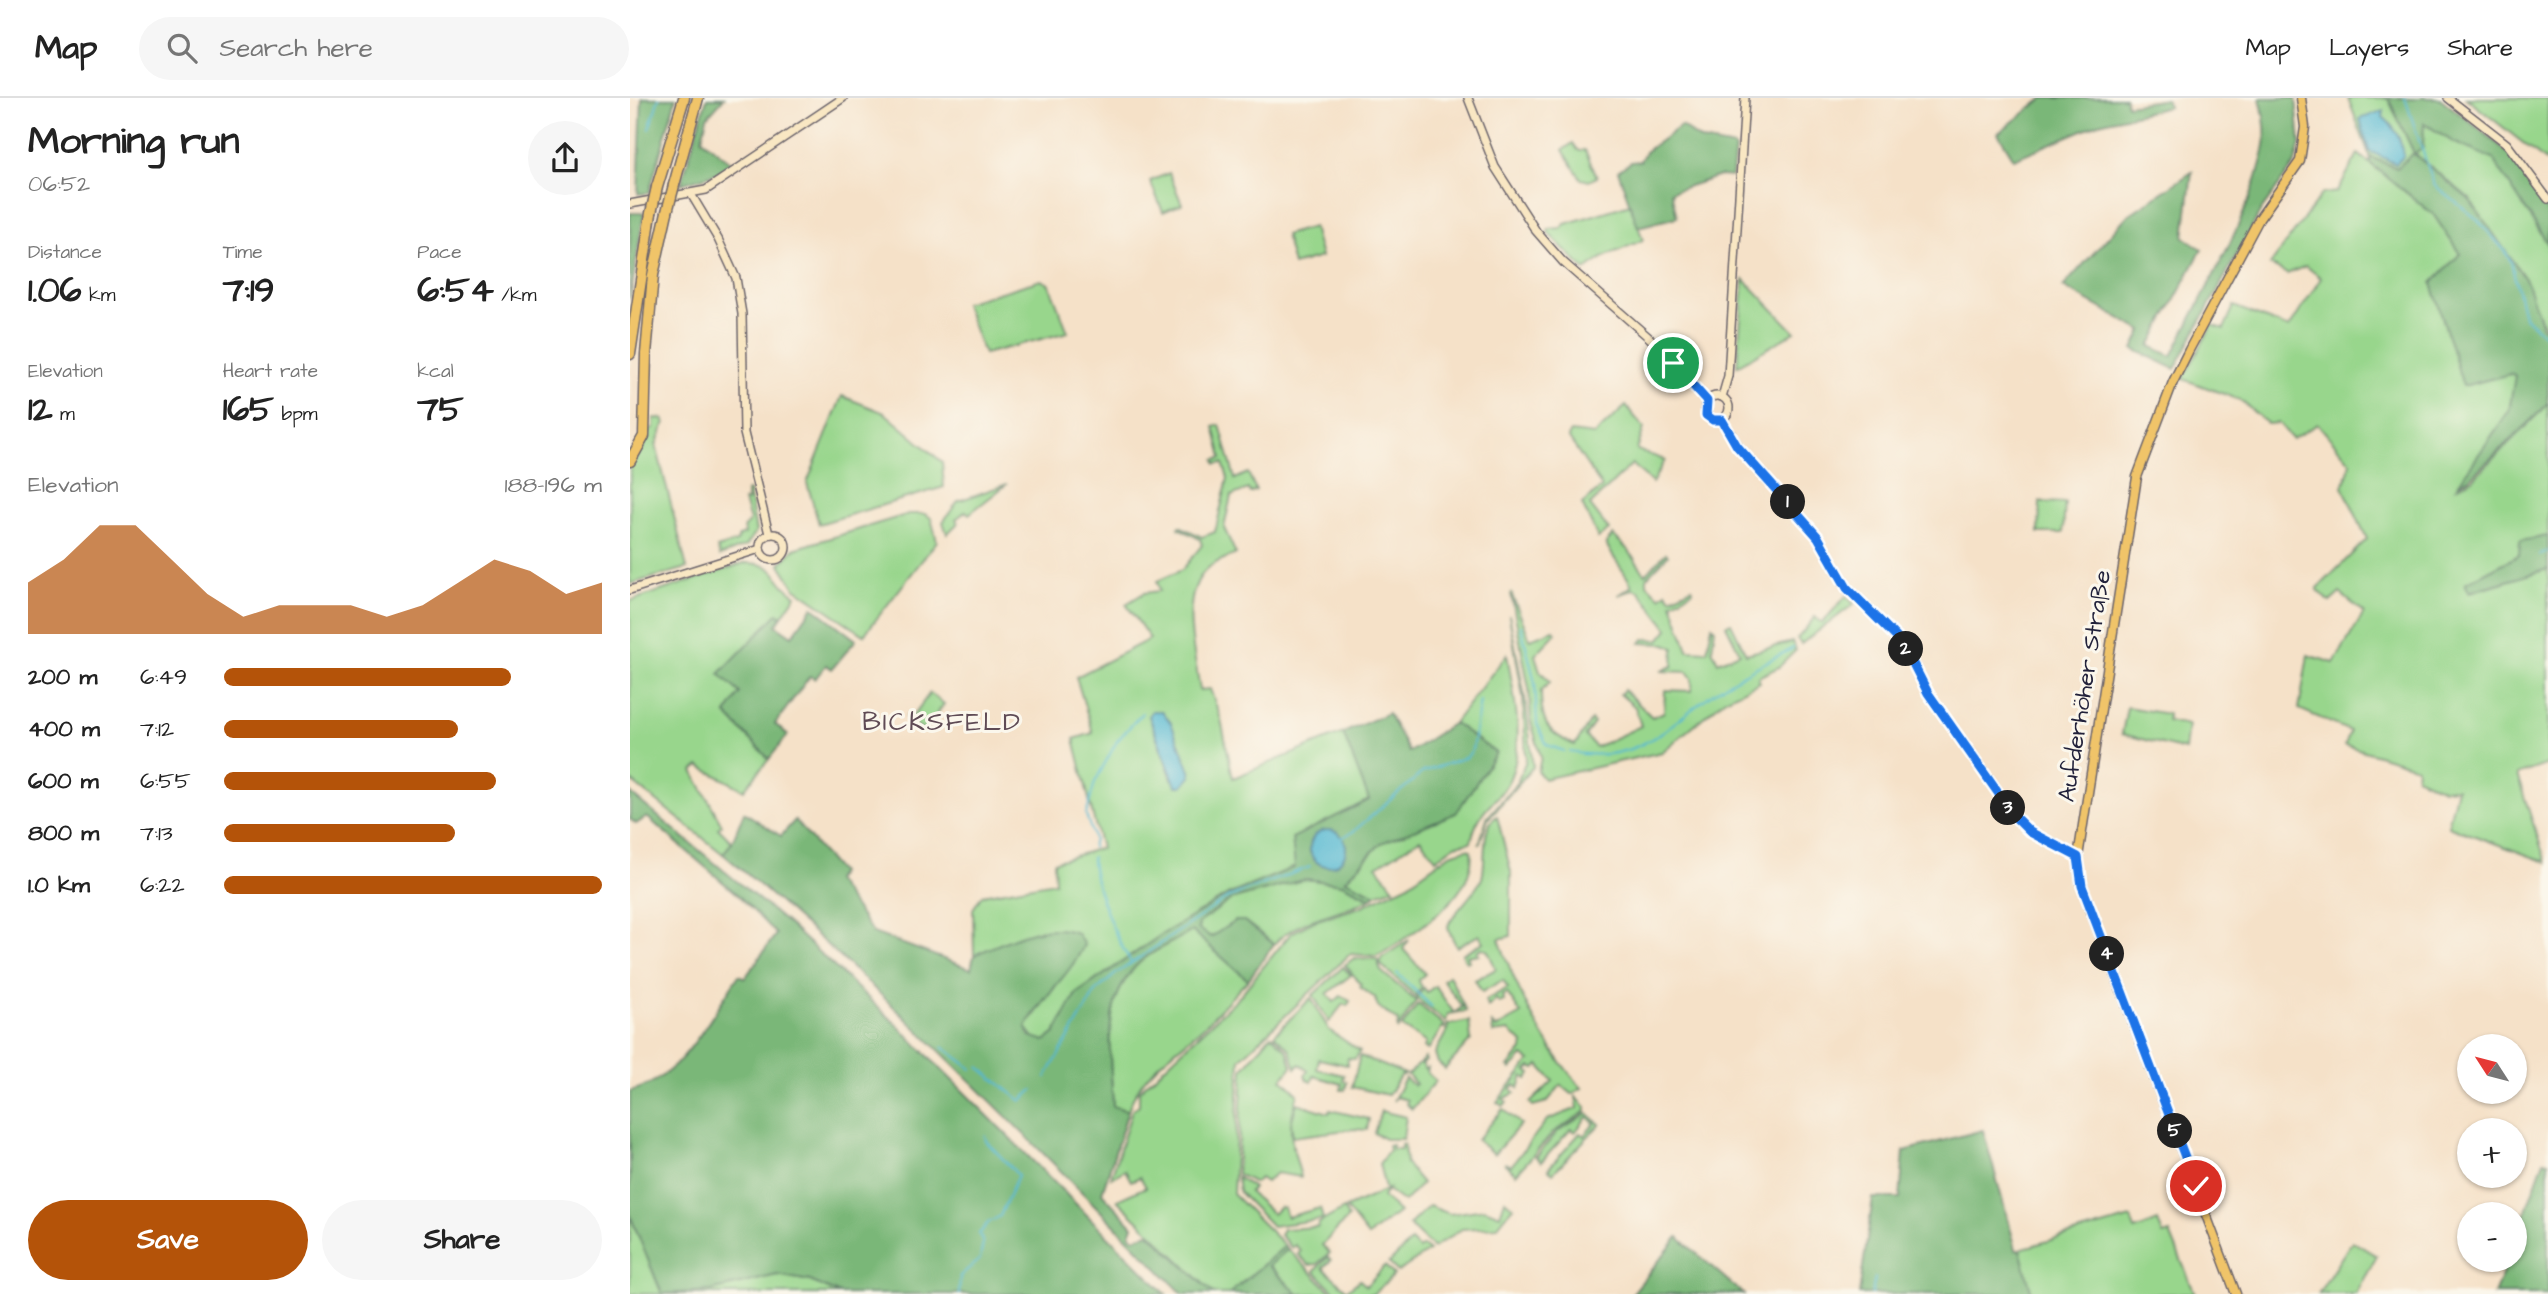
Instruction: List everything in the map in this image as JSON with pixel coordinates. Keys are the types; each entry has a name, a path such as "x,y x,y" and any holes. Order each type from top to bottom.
{"highway":[{"path":"630,354 651,212 684,98"},
{"path":"630,461 642,443 653,275 698,98"}],"main road":[{"path":"630,204 691,194 730,176 843,98"},
{"path":"1468,98 1495,167 1536,231 1563,262 1654,342 1707,401 1706,415 1713,420 1722,420"},
{"path":"1722,397 1728,376 1745,98"},
{"name":"Aufderhöher Straße","path":"2236,1294 2110,963 2081,882 2078,857 2137,477 2158,418 2189,350 2259,219 2300,161 2305,127 2301,98"},
{"path":"2448,98 2507,144 2548,199"},
{"path":"691,194 718,239 736,278 742,314 744,433 769,534"},
{"path":"1707,401 1714,396 1722,397 1728,403 1729,411 1722,420"},
{"path":"1722,420 1737,446 1818,537 1847,588 1903,644 1928,693 2015,817 2030,832 2078,857"},
{"path":"769,534 781,536 786,542 786,552 773,560 766,557 760,549 762,540 769,534"},
{"path":"630,590 760,549"}],"green space":[{"path":"642,98 676,98 649,193 638,194"},
{"path":"707,98 724,98 707,117 702,139 733,164 721,172 681,184"},
{"path":"2044,98 2125,98 2127,105 2166,99 2169,107 2099,123 2014,159 1998,133"},
{"path":"2260,98 2296,98 2300,144 2295,163 2260,212 2175,369 2133,349 2142,331 2063,287 2127,216 2192,172 2184,237 2202,249 2150,346 2172,356 2250,198 2265,145 2265,122"},
{"path":"2348,98 2388,98 2414,153 2397,168 2370,157"},
{"path":"2388,98 2440,98 2520,164 2548,213 2548,244 2493,159 2453,142 2424,123 2423,148 2414,154 2469,199 2526,280 2542,326 2548,331 2548,404 2470,478 2458,484 2509,411 2515,376 2510,374 2463,386 2432,283 2460,254 2433,214 2370,163 2370,157 2397,168 2414,153"},
{"path":"2466,98 2548,98 2548,160 2546,161"},
{"path":"2424,123 2453,142 2493,158 2548,244 2548,331 2470,199 2414,153"},
{"path":"1681,126 1702,141 1735,147 1732,177 1720,176 1671,192 1677,217 1638,227 1618,171 1631,162 1640,161 1645,152"},
{"path":"1573,143 1578,150 1585,150 1597,177 1589,181 1581,179 1563,150"},
{"path":"2358,154 2434,215 2460,254 2432,283 2464,386 2509,374 2516,376 2509,411 2457,487 2473,479 2548,404 2548,536 2470,592 2548,569 2548,764 2517,775 2546,862 2448,826 2457,788 2443,789 2416,777 2417,767 2345,745 2350,731 2299,709 2308,655 2334,663 2364,613 2340,593 2330,602 2317,589 2367,539 2343,487 2351,463 2318,424 2292,439 2279,423 2268,424 2240,400 2183,379 2212,325 2224,329 2234,306 2289,328 2321,278 2306,266 2287,274 2270,265 2322,194 2337,192"},
{"path":"1169,173 1182,204 1163,212 1150,181"},
{"path":"1630,204 1643,240 1604,257 1585,270 1548,233 1549,229 1561,228 1565,224"},
{"path":"630,213 644,213 630,299"},
{"path":"1313,227 1321,257 1293,265 1285,235"},
{"path":"1744,279 1795,332 1737,366"},
{"path":"1041,280 1049,284 1068,332 984,354 964,303"},
{"path":"842,396 885,413 942,462 944,487 819,524 807,483"},
{"path":"1626,406 1644,428 1637,450 1665,460 1652,483 1632,464 1590,505 1609,530 1598,538 1582,504 1602,487 1568,437 1571,432 1594,435"},
{"path":"654,418 663,419 665,423 656,445 687,568 630,584 630,465 643,449 648,430 654,428"},
{"path":"1220,425 1235,479 1248,473 1256,490 1250,493 1248,489 1231,496 1224,528 1236,554 1217,562 1198,580 1191,610 1192,643 1200,690 1210,689 1221,719 1233,778 1343,733 1370,800 1293,838 1296,867 1228,895 1161,935 1076,994 1055,1033 1045,1041 1036,1040 1026,1027 1055,987 1041,929 974,955 973,909 982,895 1055,882 1054,862 1101,848 1074,739 1093,733 1076,677 1150,639 1126,604 1144,593 1160,591 1157,581 1182,570 1202,545 1200,539 1179,528 1180,526 1202,537 1215,532 1228,478 1223,463 1216,464 1215,460 1222,458 1214,427","holes":["1149,716 1181,752 1190,771 1172,779"]},
{"path":"1007,484 969,514 966,511 956,519 958,523 947,534 943,522 958,501"},
{"path":"749,491 756,532 746,546 720,556 717,548 737,542 739,536 745,534 744,527 750,521 744,501 748,500 746,492"},
{"path":"2040,502 2065,503 2063,533 2039,533"},
{"path":"909,514 925,514 931,518 937,541 864,635 795,588 780,564 794,549"},
{"path":"1613,535 1629,551 1645,574 1666,553 1668,555 1647,577 1647,584 1660,597 1666,592 1671,598 1692,588 1693,591 1672,603 1688,650 1707,651 1712,626 1715,629 1712,649 1718,662 1740,653 1726,625 1731,623 1746,654 1792,642 1796,650 1779,667 1758,677 1760,682 1725,699 1662,752 1544,779 1538,772 1541,757 1531,722 1529,689 1511,593 1530,639 1554,630 1556,633 1535,655 1540,671 1550,682 1541,691 1544,719 1551,731 1565,741 1575,745 1591,720 1594,723 1585,736 1596,747 1641,726 1635,707 1620,694 1624,690 1652,717 1664,712 1665,690 1692,691 1692,678 1687,672 1661,671 1673,666 1674,648 1666,644 1641,643 1644,639 1659,640 1668,629 1639,591 1633,589 1618,595 1632,586 1606,543"},
{"path":"2548,536 2548,569 2469,592 2465,583 2519,555 2520,541"},
{"path":"744,563 771,569 782,584 796,595 782,616 777,614 741,693 726,714 769,759 744,790 699,766 693,771 722,825 718,828 732,842 723,854 630,780 630,601"},
{"path":"1846,596 1854,604 1801,644 1797,639 1815,617 1822,623"},
{"path":"813,607 856,640 832,669 826,665 815,679 810,676 775,724 788,735 769,759 726,714 740,693 719,674 778,613 782,616 776,625 792,636"},
{"path":"1509,615 1525,698 1533,767 1487,820 1479,845 1487,818 1517,783 1526,760 1523,697"},
{"path":"1507,654 1517,716 1515,764 1505,787 1478,821 1471,842 1455,845 1436,859 1420,839 1377,866 1394,888 1376,894 1345,881 1381,843 1456,813 1495,754 1454,723"},
{"path":"930,693 944,704 924,731 906,717 908,714 912,717"},
{"path":"2127,707 2168,714 2167,721 2188,725 2185,750 2122,734"},
{"path":"1388,713 1409,752 1454,723 1496,753 1456,813 1381,843 1345,880 1376,894 1371,898 1342,884 1306,879 1230,900 1199,923 1198,929 1211,937 1235,921 1244,921 1274,944 1248,980 1192,931 1140,962 1127,977 1113,1011 1110,1049 1113,1106 1128,1111 1102,1193 1133,1226 1130,1234 1134,1238 1149,1233 1214,1294 1183,1294 901,1013 723,854 732,842 744,812 781,836 795,820 840,873 835,880 873,933 971,969 974,955 1024,934 1051,929 1077,933 1084,945 1026,1027 1030,1036 1045,1041 1055,1033 1076,994 1161,935 1228,895 1295,867 1292,838 1369,800 1343,733","holes":["1320,832 1342,837 1346,848 1342,859 1333,865 1310,852 1312,840"]},
{"path":"630,793 786,922 894,1022 1166,1294 840,1294 810,1281 777,1275 711,1291 662,1294 630,1215 630,1091 649,1084 680,1060 706,1027 739,975 745,978 776,934 739,896 647,817 636,824 630,819"},
{"path":"1497,816 1511,872 1511,936 1499,939 1533,1018 1555,1055 1582,1088 1572,1094 1561,1085 1547,1102 1533,1106 1530,1103 1553,1081 1539,1065 1527,1071 1531,1074 1527,1079 1523,1076 1519,1088 1515,1085 1511,1089 1515,1093 1503,1099 1507,1102 1503,1106 1497,1102 1530,1061 1523,1056 1511,1069 1508,1067 1522,1050 1523,1043 1509,1031 1493,1033 1492,1024 1496,1028 1521,1014 1507,993 1502,996 1504,1001 1499,1003 1496,999 1488,1007 1486,1000 1508,988 1503,980 1482,992 1475,980 1496,969 1488,951 1482,948 1477,951 1479,954 1467,956 1469,961 1466,962 1462,954 1484,942 1479,935 1457,947 1448,927 1482,878 1486,835 1488,827"},
{"path":"1471,850 1471,866 1465,882 1442,910 1412,934 1376,956 1350,954 1240,1059 1233,1194 1285,1246 1229,1294 1214,1294 1117,1200 1146,1187 1140,1177 1131,1181 1125,1170 1111,1178 1132,1110 1139,1105 1139,1091 1238,998 1291,933 1314,921 1360,907 1407,885 1450,854"},
{"path":"1306,879 1342,884 1371,898 1307,922 1274,944 1244,921 1211,937 1198,929 1199,923 1230,900"},
{"path":"1192,931 1248,980 1203,1027 1149,1074 1133,1097 1128,1111 1113,1107 1110,1030 1118,994 1127,977 1140,962"},
{"path":"1409,940 1403,949 1425,974 1418,980 1422,987 1415,996 1380,964 1381,958"},
{"path":"1354,958 1377,959 1381,971 1416,1001 1397,1030 1398,1021 1378,1007 1375,998 1360,987 1361,984 1345,965"},
{"path":"1343,967 1351,975 1327,994 1334,1002 1341,996 1350,1001 1347,1006 1343,1004 1329,1022 1313,995"},
{"path":"1449,975 1466,1011 1454,1013 1462,1007 1443,980"},
{"path":"1435,986 1454,1013 1448,1014 1446,1022 1416,998 1424,988 1427,992"},
{"path":"1311,998 1329,1030 1360,1051 1355,1059 1348,1058 1347,1065 1319,1059 1317,1069 1344,1075 1343,1081 1347,1082 1345,1090 1341,1090 1342,1084 1314,1076 1312,1082 1307,1080 1305,1075 1308,1071 1300,1064 1296,1068 1289,1048 1274,1035"},
{"path":"1418,1004 1444,1025 1445,1029 1442,1028 1428,1050 1424,1048 1426,1043 1402,1027"},
{"path":"1469,1021 1471,1040 1445,1069 1438,1063 1435,1053 1448,1029 1447,1025"},
{"path":"1271,1035 1287,1050 1292,1066 1282,1079 1298,1094 1291,1136 1301,1177 1276,1173 1266,1182 1260,1178 1255,1183 1237,1174 1243,1069"},
{"path":"1360,1056 1405,1074 1400,1076 1388,1095 1352,1087"},
{"path":"1425,1058 1426,1061 1422,1064 1436,1081 1412,1109 1406,1104 1407,1100 1396,1097 1393,1101 1405,1078 1414,1086 1416,1084 1408,1075"},
{"path":"1576,1097 1586,1107 1586,1111 1554,1132 1516,1174 1504,1163 1511,1166 1547,1120 1578,1108"},
{"path":"1297,1103 1329,1113 1330,1110 1369,1119 1367,1130 1354,1129 1293,1137 1291,1123"},
{"path":"1503,1109 1521,1124 1494,1154 1477,1140"},
{"path":"1381,1111 1406,1117 1403,1139 1385,1139 1374,1133"},
{"path":"1587,1113 1600,1124 1553,1173 1548,1169 1580,1133 1584,1136 1595,1123 1587,1117 1575,1132 1571,1129 1541,1162 1536,1157 1557,1132"},
{"path":"1983,1130 2016,1249 2020,1250 2032,1294 1859,1294 1873,1198 1900,1198 1904,1151"},
{"path":"1401,1144 1404,1145 1406,1164 1422,1183 1404,1202 1385,1188 1379,1164 1389,1150 1388,1146 1401,1149"},
{"path":"2544,1160 2548,1161 2548,1294 2494,1294 2503,1272 2527,1272 2527,1207"},
{"path":"1237,1177 1253,1188 1249,1192 1273,1214 1280,1207 1284,1208 1287,1217 1320,1208 1323,1219 1272,1226 1239,1192"},
{"path":"1388,1189 1383,1197 1399,1212 1368,1236 1346,1208"},
{"path":"1505,1200 1513,1207 1497,1227 1462,1229 1433,1248 1409,1225 1429,1206 1450,1214 1485,1209 1500,1215"},
{"path":"1344,1209 1348,1218 1322,1245 1330,1253 1317,1264 1309,1265 1298,1254 1301,1251 1295,1245 1292,1248 1280,1235 1283,1229 1318,1227 1319,1223"},
{"path":"630,1215 662,1294 630,1294"},
{"path":"2131,1218 2135,1230 2158,1221 2163,1235 2170,1233 2195,1294 2032,1294 2020,1250 2016,1250"},
{"path":"1678,1237 1743,1294 1632,1294"},
{"path":"1411,1241 1419,1249 1423,1246 1429,1251 1398,1272 1389,1263"},
{"path":"2352,1241 2377,1256 2356,1294 2318,1294"},
{"path":"1285,1246 1288,1249 1269,1266 1298,1294 1229,1294"},
{"path":"1288,1249 1333,1294 1298,1294 1269,1265"},
{"path":"1328,1257 1331,1260 1323,1268 1347,1290 1360,1280 1366,1286 1385,1266 1394,1275 1373,1294 1337,1294 1314,1271"},
{"path":"777,1275 810,1281 840,1294 662,1294 711,1291"}],"water":[{"path":"2384,110 2383,117 2395,130 2403,150 2404,156 2396,164 2369,151 2360,119"},
{"path":"1152,711 1162,711 1171,723 1190,771 1191,777 1182,786 1176,786 1149,716"},
{"path":"1328,830 1340,836 1346,848 1340,860 1328,866 1316,860 1310,848 1316,836"}],"waterway":[{"path":"649,129 659,98"},
{"path":"2405,98 2434,185 2477,219 2505,251 2511,262 2524,316 2548,338"},
{"path":"2540,555 2548,552"},
{"path":"1521,626 1535,683 1537,724 1547,745 1564,751"},
{"path":"1570,752 1595,755 1617,753 1635,747 1669,727 1722,687 1793,648"},
{"path":"1340,839 1354,831 1423,772 1467,757 1472,750 1480,701"},
{"path":"1092,848 1094,839 1086,815 1095,782 1117,741 1142,713"},
{"path":"1092,857 1096,881 1106,911 1131,962"},
{"path":"1046,1077 1096,991 1117,973 1229,897 1310,867"},
{"path":"1397,973 1432,1007"},
{"path":"943,1047 972,1069"},
{"path":"979,1067 1021,1101 1033,1090"},
{"path":"959,1294 960,1276 980,1259 983,1243 979,1234 988,1223 1000,1216 1018,1175 986,1141 985,1136"},
{"path":"1872,1294 1875,1278"}],"district":[{"name":"BICKSFELD","path":"942,722"}],"route":[{"path":"1673,363 1707,401 1704,410 1706,415 1713,420 1722,420 1737,446 1818,537 1847,588 1898,637 1928,693 2015,817 2030,832 2078,857 2082,886 2196,1186"}]}
